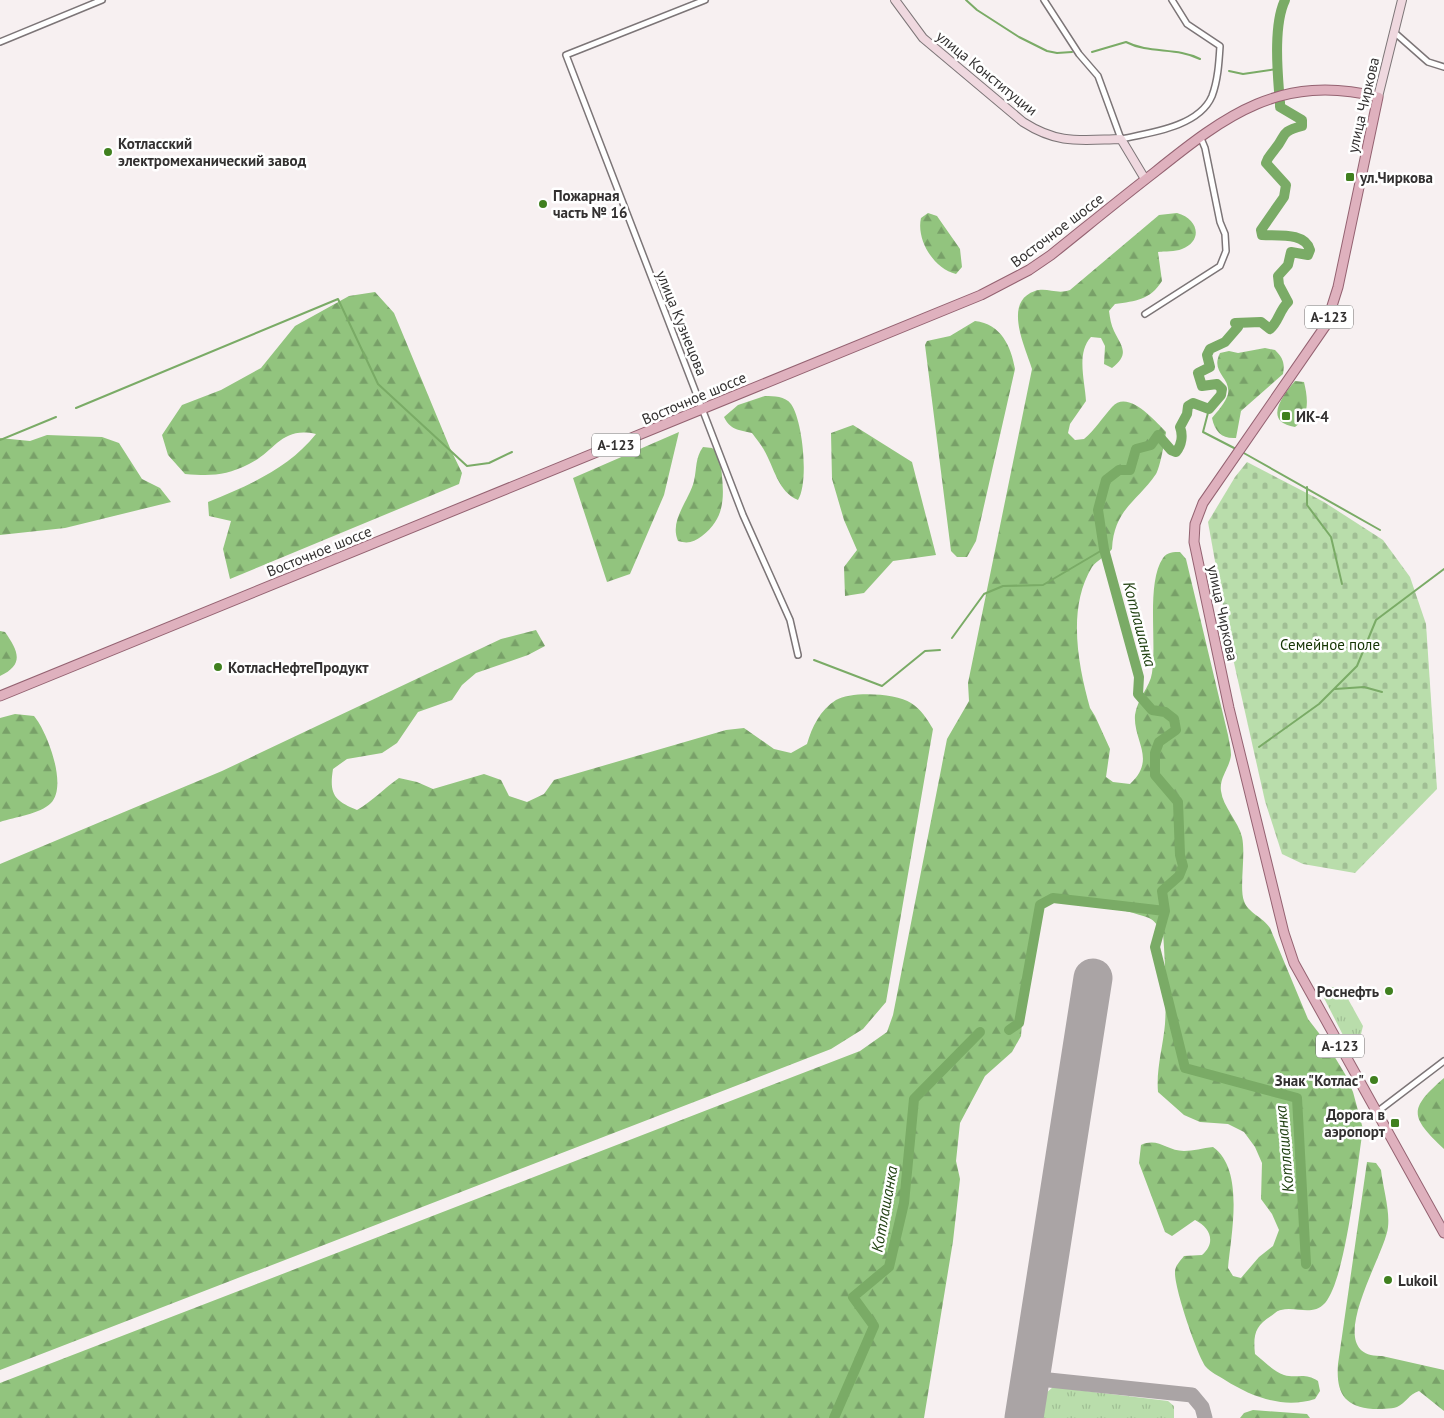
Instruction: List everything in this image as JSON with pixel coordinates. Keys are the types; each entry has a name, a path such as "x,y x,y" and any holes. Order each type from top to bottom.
{"main road":[{"name":"улица Конституции","path":"895,0 923,38 961,72 1040,133 1056,139 1121,139"},
{"name":"улица Чиркова","path":"1402,0 1378,97 1338,287 1326,325 1203,503 1194,530 1195,554 1229,708 1284,933 1298,970 1444,1233"},
{"name":"А-123","path":"1200,136 1230,116 1265,100 1306,92 1340,90 1378,97"},
{"name":"Восточное шоссе","path":"0,696 1004,284 1051,255 1200,136"},
{"path":"1121,139 1145,180"}],"street":[{"path":"0,42 102,0"},
{"name":"улица Кузнецова","path":"705,0 566,54 746,524 790,620 798,655"},
{"path":"1044,0 1079,54 1098,76 1121,139 1177,125 1201,110 1212,95 1220,46 1187,24 1172,0"},
{"path":"1394,32 1428,62 1444,67"},
{"path":"1145,314 1220,266 1226,251 1225,234 1220,222 1205,148 1200,136"},
{"path":"1376,1112 1444,1061"}],"green space":[{"path":"928,213 937,216 960,249 962,267 956,274 948,271 934,260 924,244 920,227 921,218"},
{"path":"1177,213 1190,220 1194,225 1196,230 1193,241 1179,250 1158,252 1162,281 1153,292 1130,302 1115,304 1109,311 1112,326 1123,350 1121,359 1112,368 1104,364 1105,346 1101,338 1091,337 1084,351 1082,368 1086,401 1070,424 1068,433 1075,440 1084,439 1118,402 1133,404 1141,409 1166,432 1158,471 1122,515 1117,524 1112,549 1092,567 1084,583 1079,600 1077,618 1079,655 1090,708 1110,749 1106,777 1113,782 1130,784 1138,775 1143,758 1135,724 1135,715 1152,673 1153,597 1155,582 1163,558 1171,553 1180,552 1186,559 1230,745 1231,755 1221,791 1222,797 1242,837 1242,888 1244,901 1249,909 1270,928 1308,1019 1325,1041 1345,1074 1353,1092 1363,1129 1345,1247 1332,1290 1325,1303 1315,1309 1277,1311 1261,1323 1254,1341 1255,1354 1280,1373 1284,1375 1305,1376 1318,1381 1320,1391 1315,1399 1291,1403 1268,1400 1246,1392 1210,1371 1202,1360 1187,1321 1178,1291 1175,1270 1184,1256 1202,1255 1209,1246 1210,1236 1205,1227 1195,1220 1172,1236 1165,1232 1139,1163 1141,1145 1158,1143 1172,1149 1184,1151 1213,1147 1223,1157 1233,1186 1233,1221 1228,1268 1233,1276 1241,1278 1259,1257 1273,1246 1279,1230 1272,1214 1261,1199 1262,1163 1255,1147 1244,1132 1228,1124 1200,1122 1184,1115 1158,1092 1158,1075 1166,1012 1163,932 1151,919 1138,914 1086,903 1049,901 1036,914 1025,981 1021,1036 1012,1052 985,1076 960,1123 956,1161 960,1179 953,1241 924,1418 0,1418 0,1383 860,1051 887,1032 893,1015 947,739 969,701 968,683 1032,369 1019,326 1018,315 1020,305 1025,297 1035,291 1061,292 1070,290 1159,215"},
{"path":"375,292 394,313 462,473 459,484 230,579 223,549 231,521 209,516 208,502 267,475 293,457 316,434 295,433 280,441 249,464 225,473 203,475 185,474 168,455 162,435 182,405 221,390 261,368 295,326 349,296"},
{"path":"975,321 984,323 998,331 1011,352 1015,369 976,541 967,557 957,557 951,551 925,345 927,341 950,336"},
{"path":"1265,348 1275,350 1280,356 1284,367 1283,374 1241,411 1236,438 1223,436 1217,431 1212,418 1228,394 1227,383 1217,365 1220,353 1229,351 1238,353"},
{"path":"1295,381 1304,382 1307,407 1300,423 1295,427 1279,420 1277,414 1281,400"},
{"path":"765,396 776,396 786,399 791,404 799,424 804,467 801,492 798,500 791,496 781,485 763,448 752,433 732,427 724,417 738,405"},
{"path":"853,425 912,462 936,555 893,561 864,593 845,596 844,567 857,550 844,520 832,479 831,433"},
{"path":"679,432 664,495 630,574 607,582 573,478"},
{"path":"47,435 102,437 119,443 142,479 160,488 171,502 65,528 0,535 0,438 30,441"},
{"path":"703,447 712,448 720,454 723,488 721,509 711,527 702,536 691,542 682,542 678,541 676,526 692,488 697,459"},
{"name":"Семейное поле","path":"1247,462 1324,502 1383,540 1410,577 1426,624 1437,789 1355,873 1303,864 1282,854 1265,801 1230,645 1208,522 1235,477"},
{"path":"536,630 545,646 528,655 476,673 462,685 452,700 418,712 397,743 382,753 347,759 333,769 332,785 338,800 357,810 399,778 417,782 433,789 484,774 501,780 509,796 527,802 544,794 554,780 726,730 744,728 774,749 791,753 807,744 817,719 836,700 852,695 874,694 904,700 918,708 933,729 886,1002 863,1029 831,1049 0,1370 0,864 222,771 501,639"},
{"path":"0,631 5,632 10,639 17,657 13,667 0,676"},
{"path":"15,714 34,716 45,734 57,772 56,795 51,803 34,813 0,822 0,718"},
{"path":"1331,987 1343,990 1363,1026 1361,1034 1355,1038 1344,1037 1324,998 1325,991"},
{"path":"1444,1078 1444,1149 1425,1129 1418,1114 1419,1106 1424,1098"},
{"path":"1367,1162 1376,1163 1381,1170 1387,1206 1388,1227 1385,1240 1360,1302 1355,1323 1356,1340 1364,1352 1444,1370 1444,1411 1419,1391 1397,1407 1373,1409 1363,1408 1348,1401 1340,1390 1338,1364"},
{"path":"1053,1387 1168,1401 1174,1406 1174,1418 1040,1418 1045,1394"},
{"path":"1253,1410 1307,1414 1310,1418 1240,1418 1244,1413"}],"waterway":[{"path":"966,0 977,10 1019,37 1047,51 1057,53 1072,52"},
{"name":"Котлашанка","path":"1279,91 1278,32 1279,20 1285,0"},
{"path":"1092,52 1126,42 1135,46 1182,53 1200,59"},
{"path":"1229,71 1243,74 1277,69"},
{"name":"Котлашанка","path":"1280,102 1280,107 1302,120 1302,126 1284,134 1266,163 1286,185 1284,197 1261,230 1262,235 1283,235 1303,240 1310,250 1308,255 1291,252 1288,265 1278,276 1279,285 1288,302 1270,329 1261,322 1235,323 1238,327 1225,342 1210,349 1207,355 1210,367 1198,373 1202,386 1217,384 1222,389 1221,395 1209,409 1193,403 1188,406 1187,414 1180,427 1181,440 1176,452 1171,450 1158,435 1151,445 1136,449 1130,470 1119,470 1106,480 1098,510 1104,549 1139,677 1138,694 1152,710 1165,712 1174,719 1176,730 1159,742 1155,753 1155,775 1178,802 1180,855 1183,866 1179,876 1162,891 1165,911 1155,947 1185,1068 1297,1098 1306,1264"},
{"path":"76,408 338,299 378,384 467,466 489,463 512,452"},
{"path":"1209,409 1203,432 1236,449"},
{"path":"0,440 56,417"},
{"path":"1242,452 1380,530"},
{"path":"1307,487 1307,505 1331,537 1342,584"},
{"path":"952,638 984,594 1003,586 1043,585 1104,549"},
{"path":"1259,747 1319,704 1357,666 1376,620 1444,569"},
{"path":"814,660 882,686 925,651 940,650"},
{"path":"1335,689 1364,687 1382,692"},
{"name":"Котлашанка","path":"1009,1030 1019,1023 1040,905 1053,898 1165,911"},
{"name":"Котлашанка","path":"834,1418 874,1326 853,1297 889,1267 904,1203 914,1099 980,1032"}],"taxiway":[{"path":"1030,1378 1192,1395 1202,1407 1205,1418"}],"runway":[{"path":"1024,1418 1093,978"}],"place":[{"name":"Котласский электромеханический завод","path":"108,152"},
{"name":"ул.Чиркова","path":"1350,177"},
{"name":"Пожарная часть № 16","path":"543,204"},
{"name":"ИК-4","path":"1286,416"},
{"name":"КотласНефтеПродукт","path":"218,667"},
{"name":"Роснефть","path":"1389,991"},
{"name":"Знак \"Котлас\"","path":"1374,1080"},
{"name":"Дорога в аэропорт","path":"1395,1123"},
{"name":"Lukoil","path":"1388,1280"}]}
